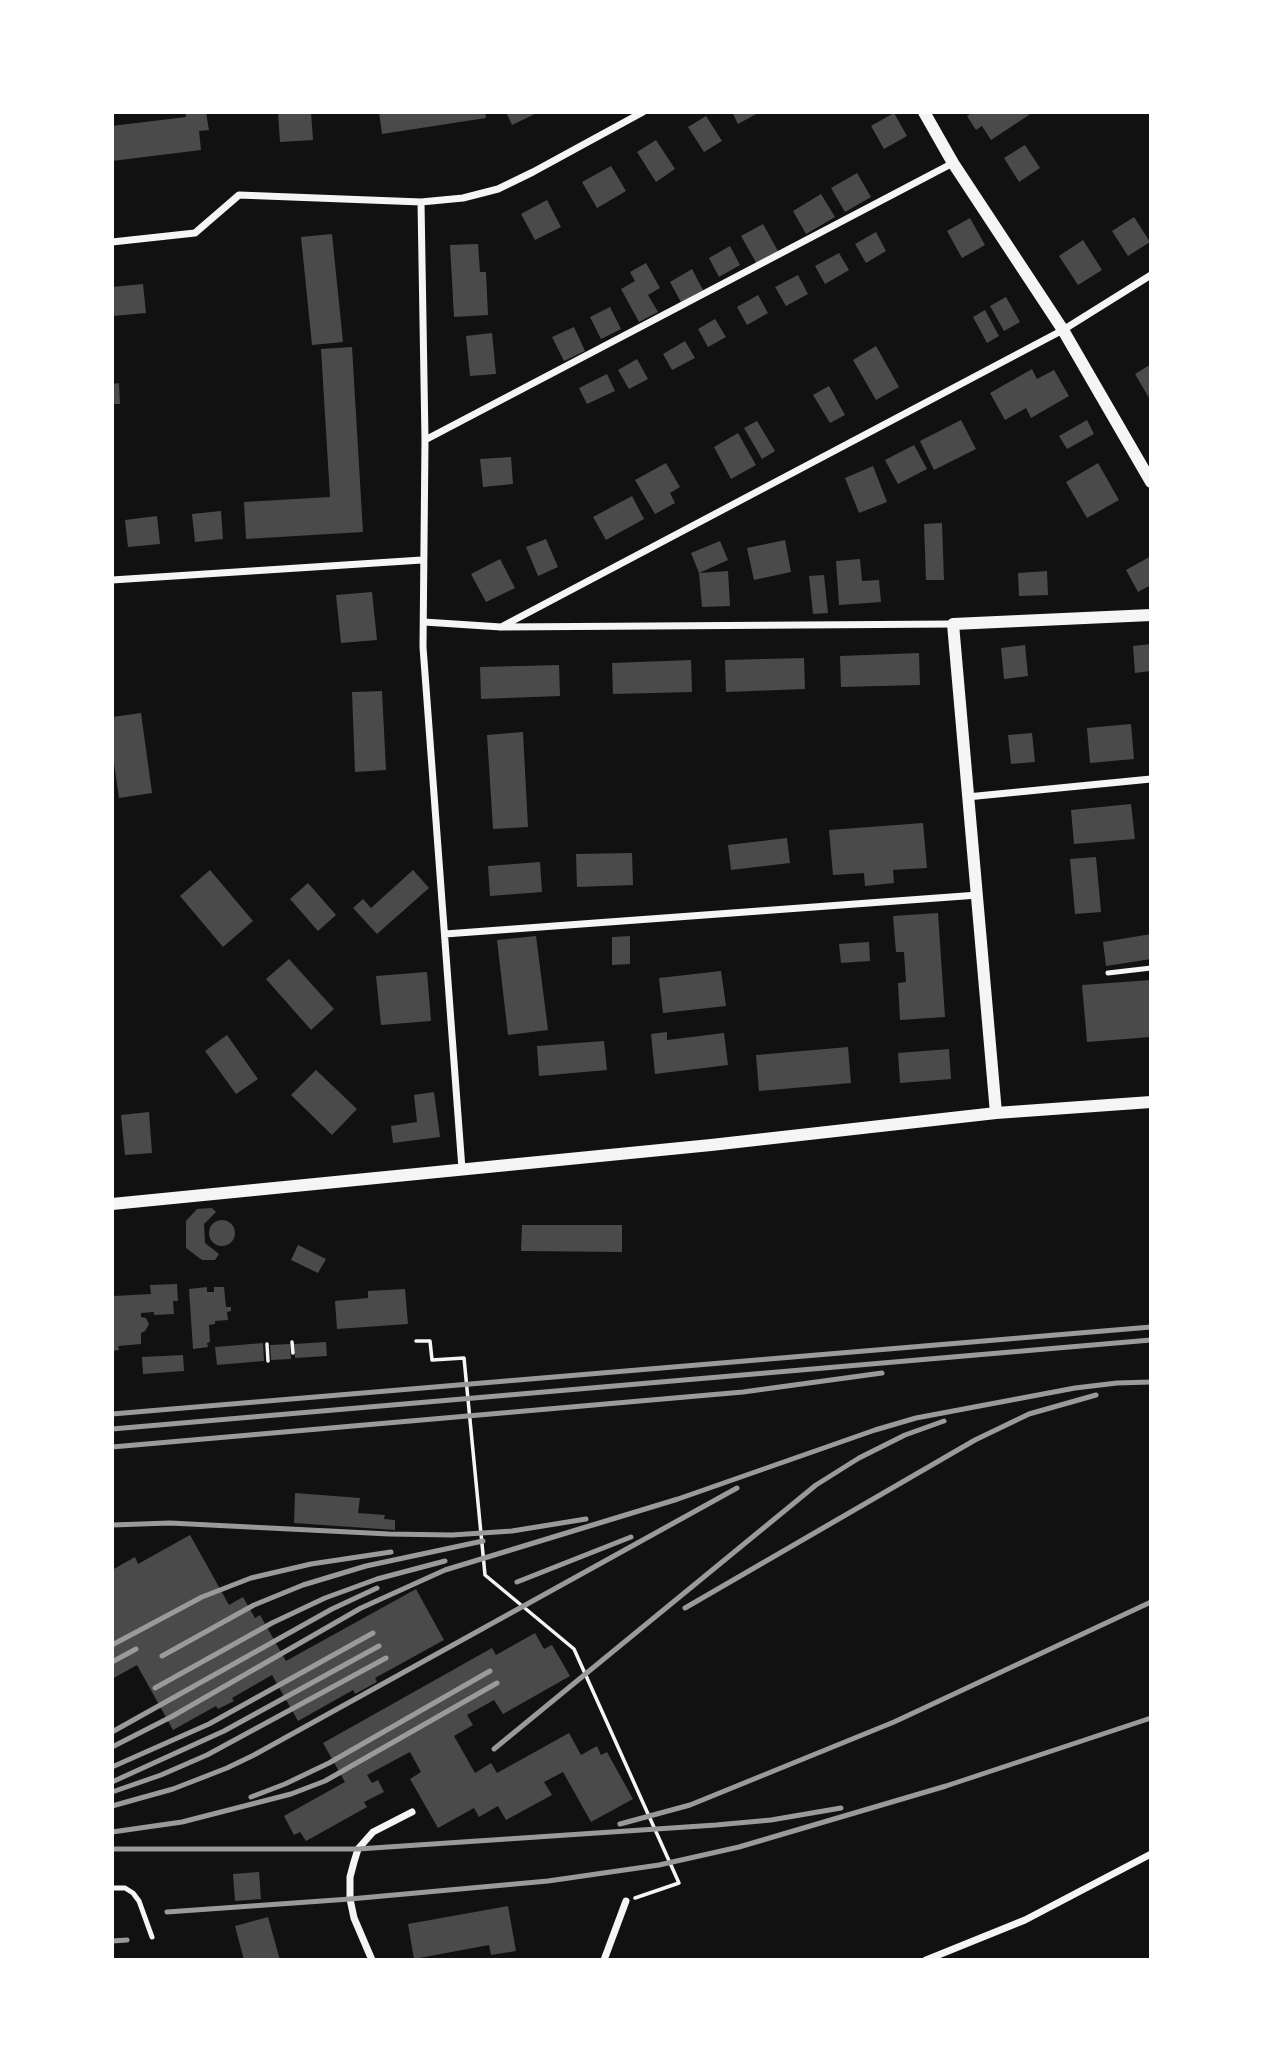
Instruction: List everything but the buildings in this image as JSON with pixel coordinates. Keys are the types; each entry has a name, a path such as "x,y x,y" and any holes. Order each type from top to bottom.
{"street":[{"path":"112,242 195,233 239,195 421,202 463,198 498,189 643,112"},
{"path":"924,112 953,163 1063,330 1151,482"},
{"path":"425,440 953,163"},
{"path":"421,202 425,690 462,1169"},
{"path":"501,627 1063,330 1151,275"},
{"path":"112,580 422,560"},
{"path":"424,622 501,627 953,624 1151,615"},
{"path":"953,624 996,1113"},
{"path":"967,797 1151,779"},
{"path":"445,934 978,895"},
{"path":"112,1204 711,1145 996,1113 1151,1102"},
{"path":"372,1960 354,1918 350,1899 350,1877 354,1862 358,1849 373,1832 412,1812"},
{"path":"926,1960 1025,1920 1151,1854"},
{"path":"604,1960 626,1901"}],"lane":[{"path":"1108,973 1151,968"},
{"path":"112,1888 125,1888 133,1892 152,1937"}],"path":[{"path":"416,1341 430,1341 432,1360 464,1358 485,1575 574,1649 679,1883 626,1901"},
{"path":"292,1342 293,1353"},
{"path":"267,1344 268,1361"}],"railway":[{"path":"112,1414 1151,1327"},
{"path":"112,1429 1151,1340"},
{"path":"112,1447 743,1392 882,1373"},
{"path":"112,1747 171,1717 361,1608 445,1570 678,1499 916,1418 1075,1388 1151,1382"},
{"path":"685,1608 975,1440 1029,1414 1096,1395"},
{"path":"494,1749 816,1485 859,1458 905,1435 944,1421"},
{"path":"112,1806 173,1789 254,1755 737,1488"},
{"path":"112,1525 170,1523 452,1535 512,1531 586,1519"},
{"path":"517,1582 631,1537"},
{"path":"162,1656 254,1605 303,1585 366,1566 483,1541"},
{"path":"112,1645 202,1597 251,1578 311,1564 391,1552"},
{"path":"155,1688 272,1623 325,1598 377,1579 445,1561"},
{"path":"112,1732 332,1609 377,1588"},
{"path":"620,1824 690,1805 894,1722 1151,1602"},
{"path":"112,1767 209,1724 373,1633"},
{"path":"112,1782 224,1731 379,1646"},
{"path":"112,1662 136,1649"},
{"path":"112,1792 207,1755 386,1658"},
{"path":"251,1797 329,1763 490,1671"},
{"path":"112,1832 182,1822 291,1794 325,1781 497,1683"},
{"path":"167,1912 548,1881 659,1865 739,1847 946,1786 1151,1718"},
{"path":"112,1849 358,1849 716,1825 771,1820 841,1808"},
{"path":"112,1941 127,1940"}]}
